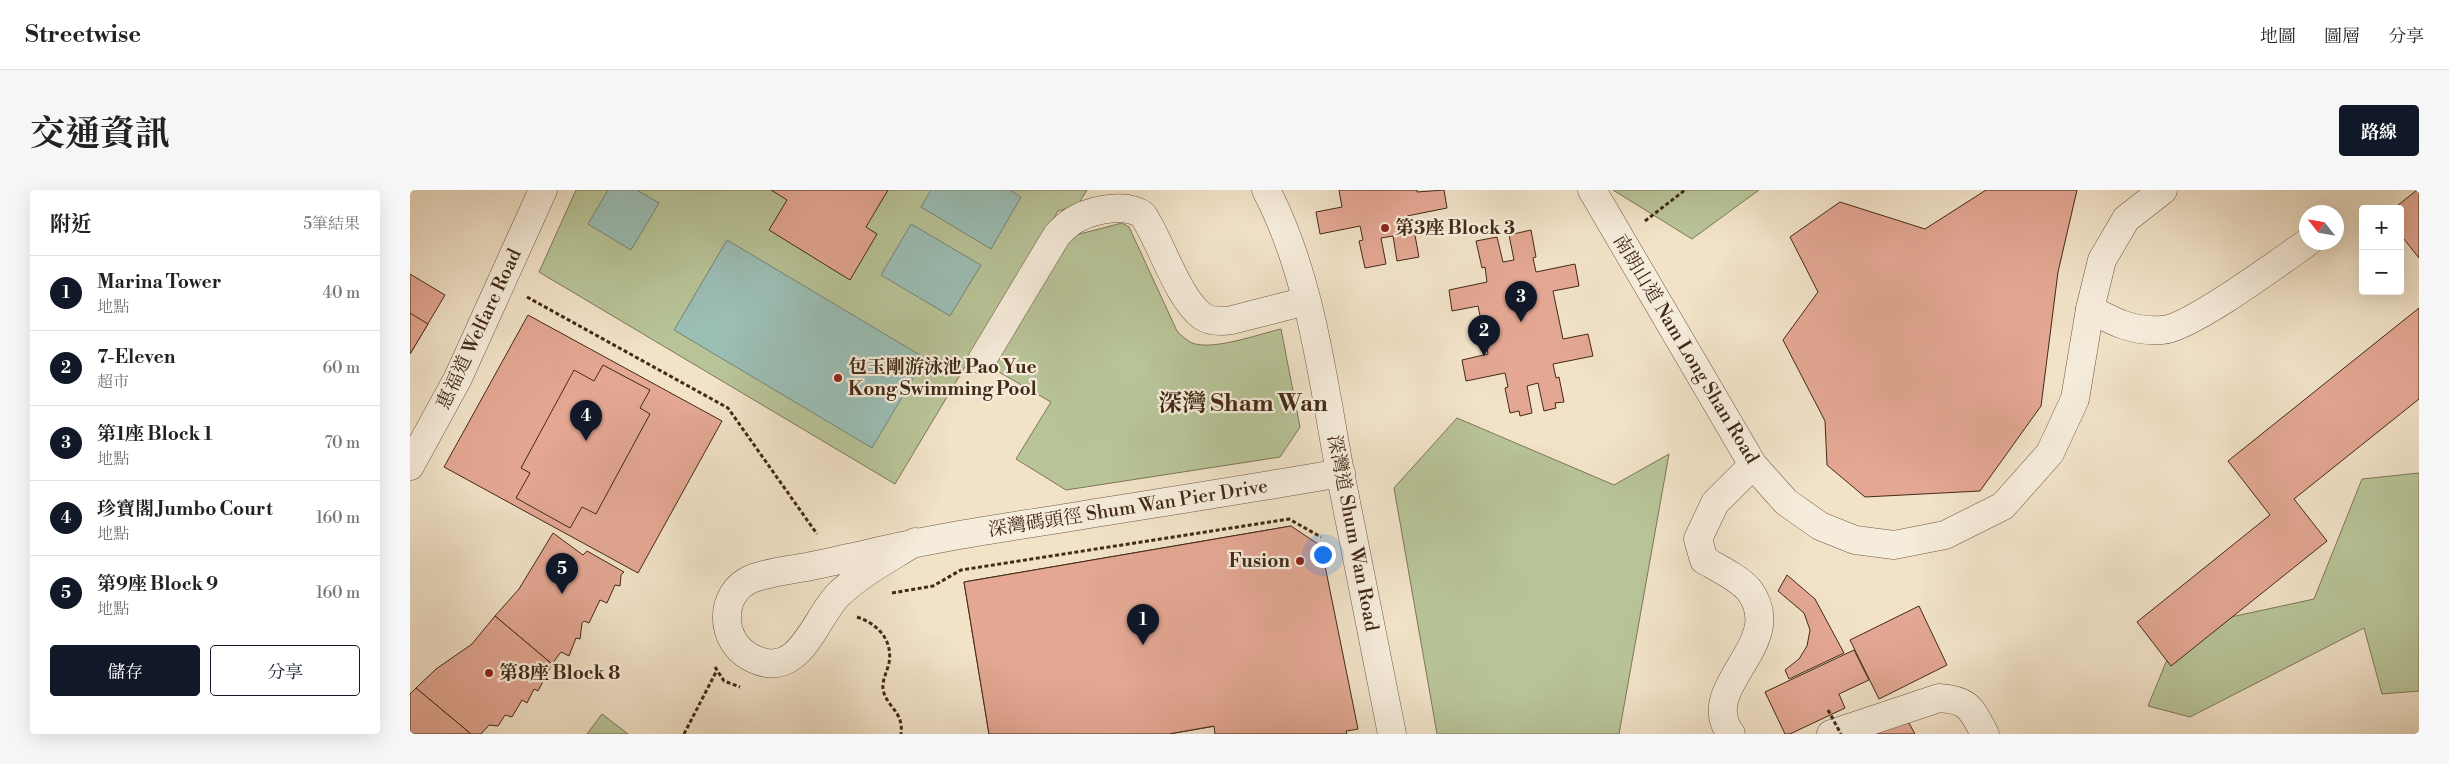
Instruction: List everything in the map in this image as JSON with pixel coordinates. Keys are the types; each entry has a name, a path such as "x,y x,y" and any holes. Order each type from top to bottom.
{"street":[{"name":"惠福道 Welfare Road","path":"410,466 458,378 543,190"},
{"name":"深灣道 Shum Wan Road","path":"1266,190 1286,234 1306,301 1392,734"},
{"name":"南朗山道 Nam Long Shan Road","path":"1592,190 1753,465 1786,502 1820,526 1855,540 1894,545 1946,535 2003,506 2050,453 2075,399 2090,309 2102,260 2126,219 2163,190"},
{"path":"982,360 1057,235 1068,224 1079,217 1118,208 1136,210 1142,215 1188,300 1203,316 1211,320 1232,320 1306,301"},
{"path":"2090,309 2126,328 2163,331 2196,316 2299,248"},
{"path":"1732,734 1724,724 1722,705 1732,682 1759,633 1758,609 1748,590 1704,560 1698,539 1715,503 1753,465"},
{"name":"深灣碼頭徑 Shum Wan Pier Drive","path":"915,542 840,594 830,605 804,646 795,654 773,662 761,662 740,651 733,642 726,619 728,607 739,587 749,580 915,542 1340,473"},
{"path":"1830,722 1939,698 1958,699 1970,706 1985,734"}],"path":[{"path":"1621,240 1685,190"},
{"path":"522,294 728,408 819,537"},
{"path":"885,594 933,586 961,570 1289,518"},
{"path":"852,625 863,609"},
{"path":"858,617 876,625 887,642 889,662 883,680 883,690 898,713 901,721 901,734"},
{"path":"684,734 716,672 724,680 742,688"},
{"path":"1830,722 1841,734"}],"green space":[{"name":"包玉剛游泳池 Pao Yue Kong Swimming Pool","path":"576,190 1087,190 1077,206 1058,211 895,484 539,272"},
{"path":"1613,190 1759,190 1692,239"},
{"path":"1122,223 1129,227 1177,331 1188,341 1201,345 1212,345 1236,341 1281,329 1300,427 1280,457 1066,490 1016,459 1051,402 992,368 1072,236"},
{"path":"1457,418 1614,485 1669,454 1619,734 1437,734 1394,488"},
{"path":"2419,473 2419,691 2382,694 2364,628 2190,717 2148,706 2180,628 2314,599 2362,479"},
{"path":"602,714 628,734 587,734"}],"water":[{"path":"608,190 637,190 659,203 631,250 588,224"},
{"path":"931,190 1010,190 1021,197 991,249 921,207"},
{"path":"911,224 981,265 950,316 881,275"},
{"path":"727,240 925,358 872,448 674,330"}],"building":[{"path":"771,190 888,190 866,227 877,234 850,280 769,230 787,200"},
{"name":"第3座 Block 3","path":"1339,190 1417,190 1417,192 1444,190 1447,208 1407,216 1410,230 1414,230 1419,257 1397,261 1393,236 1381,238 1386,264 1365,268 1359,241 1363,240 1360,226 1320,234 1316,212 1342,207"},
{"path":"1986,190 2077,190 2058,272 2041,406 1980,491 1865,497 1827,465 1825,421 1783,340 1818,292 1790,237 1840,202 1925,229"},
{"path":"2419,190 2419,258 2404,239 2404,205 2398,205"},
{"path":"1531,230 1536,257 1533,258 1536,272 1575,264 1579,286 1553,291 1563,339 1588,334 1593,356 1553,364 1556,378 1559,377 1564,402 1555,403 1556,408 1544,411 1538,383 1527,386 1532,413 1520,416 1519,411 1510,413 1505,388 1508,387 1505,373 1466,381 1462,360 1488,354 1478,306 1452,311 1449,290 1487,282 1485,267 1482,268 1476,241 1497,237 1503,262 1514,260 1509,235"},
{"path":"410,274 445,295 410,354"},
{"path":"2419,308 2419,399 2294,499 2327,541 2171,666 2137,622 2270,515 2228,461"},
{"path":"410,313 428,324 410,354"},
{"path":"528,315 722,421 638,573 444,467"},
{"path":"603,365 650,390 640,408 650,414 596,514 582,507 570,528 516,498 530,473 521,468 574,370 594,381"},
{"path":"1291,526 1321,708 1169,734 989,734 964,582"},
{"path":"1291,526 1321,546 1358,729 1346,731 1347,734 1215,734 1214,726 1169,734 989,734 964,582"},
{"path":"553,533 583,555 587,551 624,572 621,575 620,586 615,585 607,603 600,600 589,623 584,621 582,623 580,639 576,638 569,656 561,652 552,664 495,616 519,589"},
{"path":"1787,575 1815,599 1844,653 1789,679 1785,670 1799,659 1807,646 1810,630 1804,613 1778,591"},
{"path":"1919,606 1947,665 1879,699 1850,640"},
{"name":"第8座 Block 8","path":"495,616 552,664 538,691 534,689 527,703 522,700 512,717 505,715 498,726 489,725 481,734 471,734 416,688 436,669 472,644"},
{"path":"1854,650 1869,680 1839,694 1845,708 1790,734 1785,734 1765,692"},
{"path":"416,688 471,734 410,734 410,694"},
{"path":"1905,716 1915,734 1870,734"}],"place":[{"name":"第3座 Block 3","path":"1385,228"},
{"name":"第1座 Block 1","path":"1521,322"},
{"name":"7-Eleven","path":"1484,356"},
{"name":"包玉剛游泳池 Pao Yue Kong Swimming Pool","path":"838,378"},
{"name":"珍寶閣 Jumbo Court","path":"586,441"},
{"name":"Fusion","path":"1300,561"},
{"name":"第9座 Block 9","path":"562,594"},
{"name":"Marina Tower","path":"1143,645"},
{"name":"第8座 Block 8","path":"489,673"}],"district":[{"name":"深灣 Sham Wan","path":"1243,404"}]}
